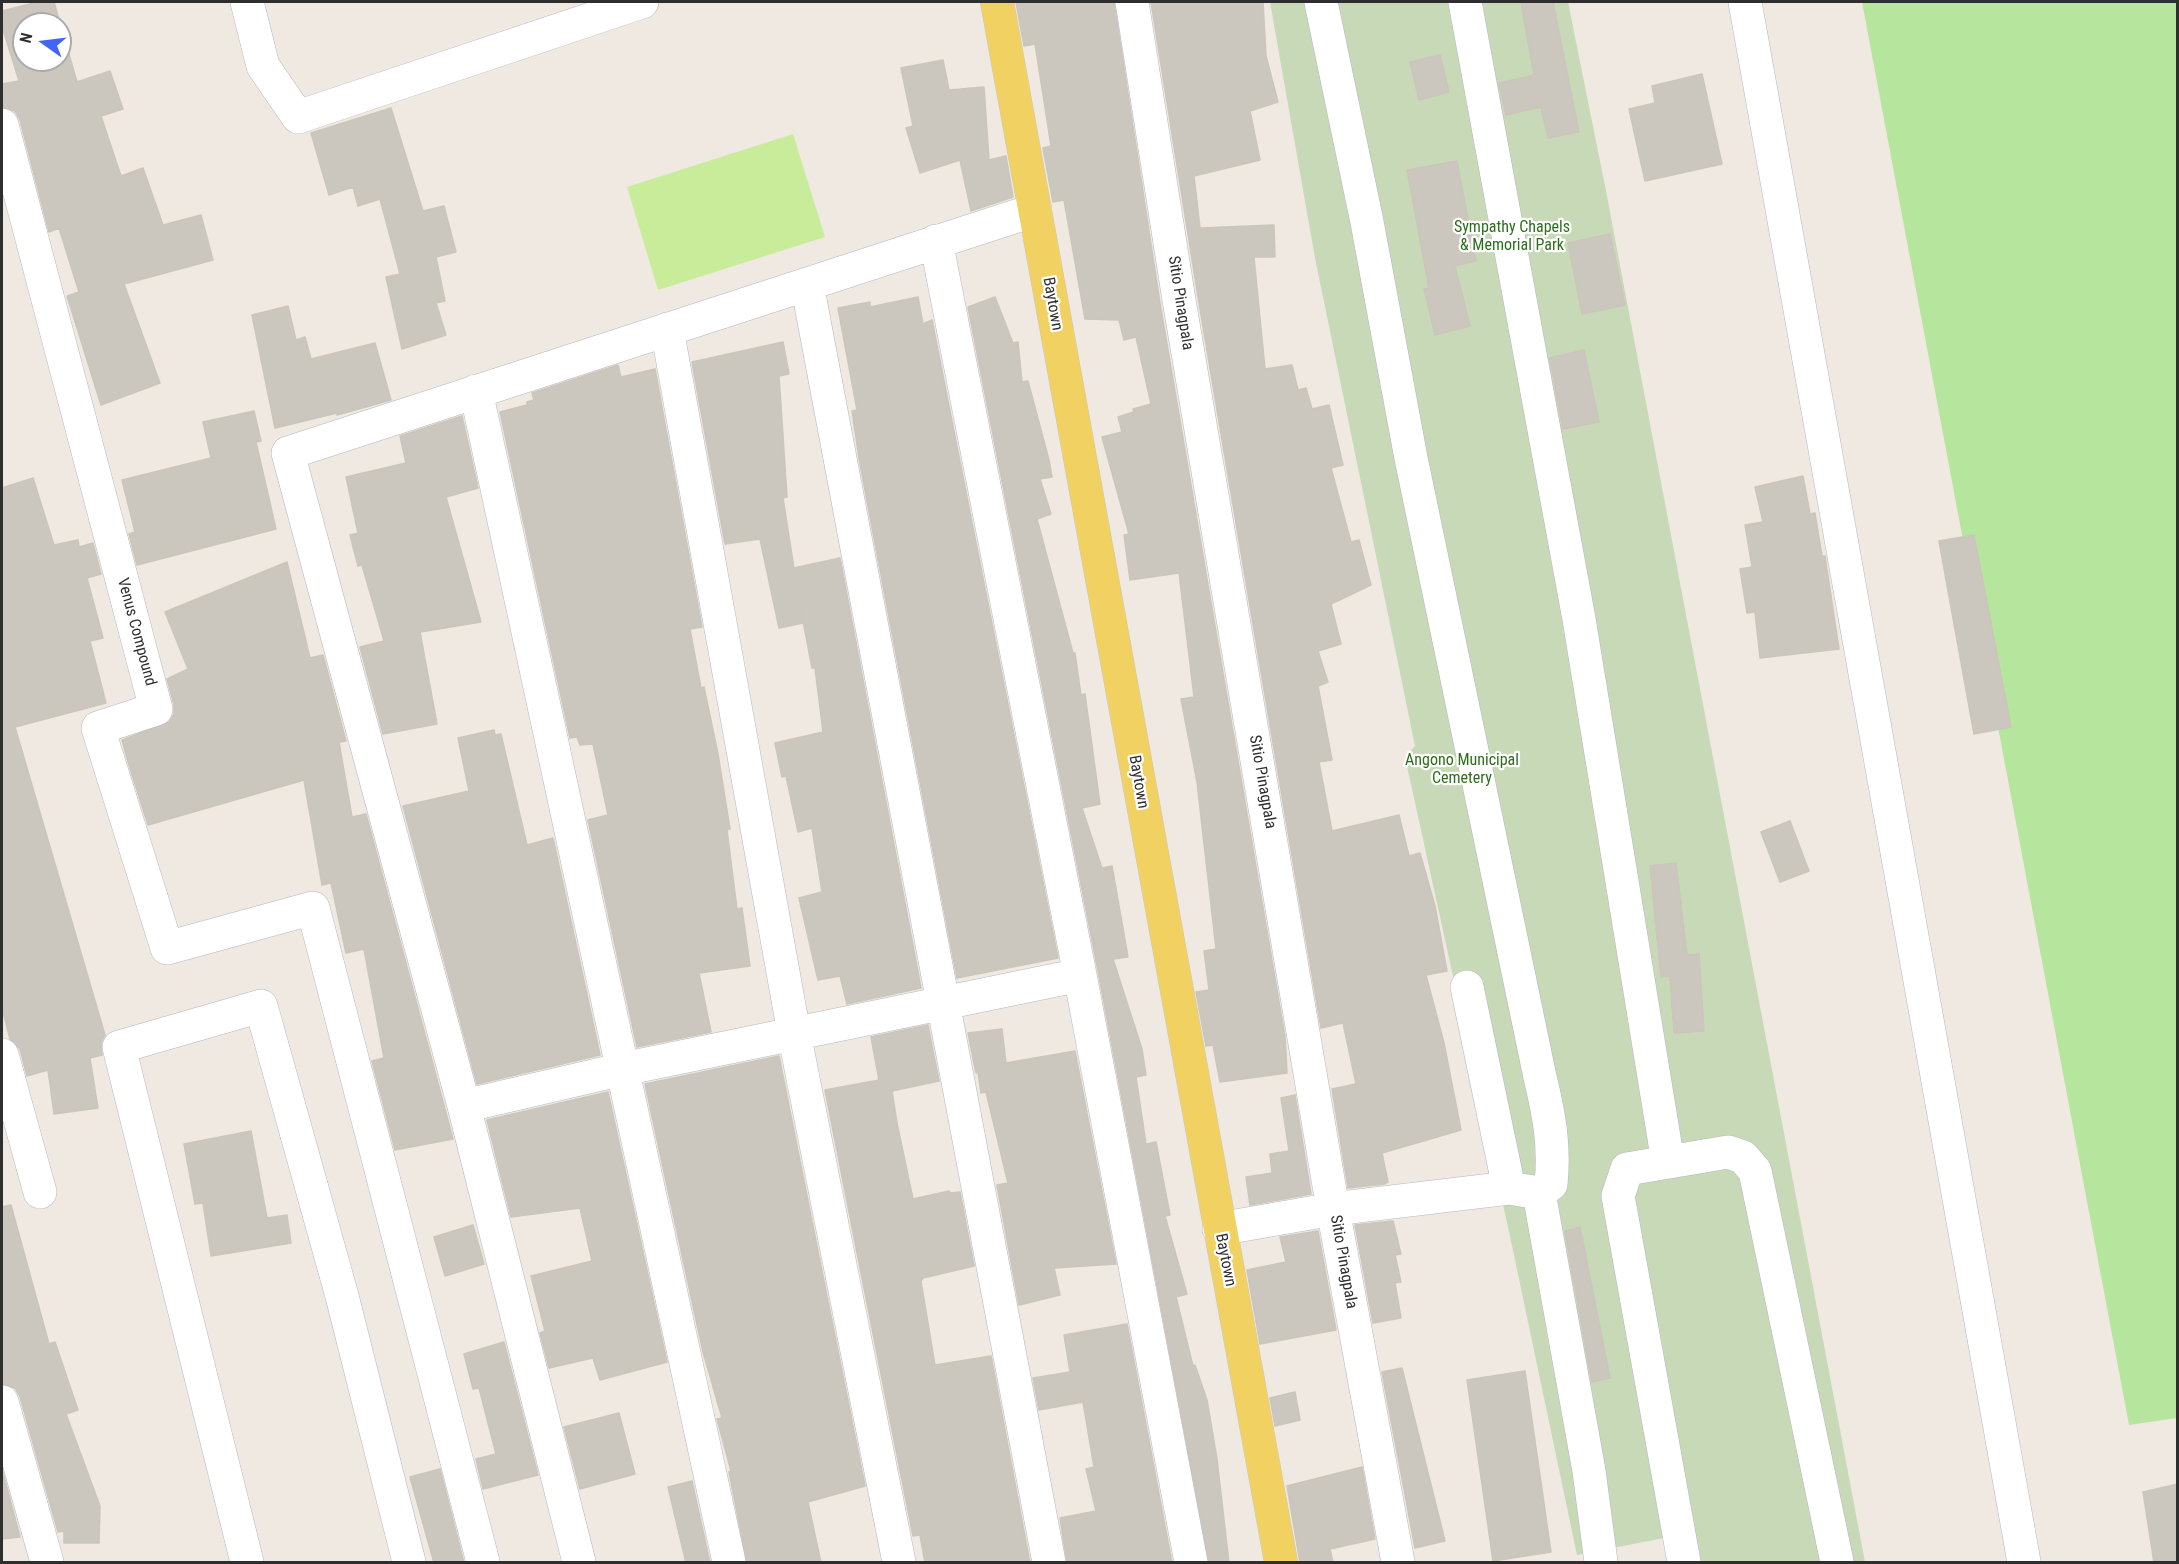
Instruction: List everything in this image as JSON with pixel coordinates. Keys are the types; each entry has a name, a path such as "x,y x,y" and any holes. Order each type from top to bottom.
{"main road":[{"name":"Baytown","path":"997,2 1281,1563"}],"street":[{"path":"247,2 263,66 298,117 604,7 642,2"},
{"name":"Sitio Pinagpala","path":"1132,2 1179,300 1333,1209 1398,1563"},
{"path":"1219,1228 1333,1209 1524,1190 1551,1184 1554,1156 1550,1116 1537,1065 1416,481 1367,222 1321,2"},
{"path":"1465,2 1579,619 1668,1162"},
{"path":"1746,2 2024,1563"},
{"name":"Venus Compound","path":"2,125 156,709 98,728 167,948 314,908 483,1563"},
{"path":"579,1563 465,1106 288,453 1035,210"},
{"path":"936,242 1080,975 1191,1563"},
{"path":"807,284 1049,1563"},
{"path":"667,329 794,1033 899,1563"},
{"path":"476,391 729,1563"},
{"path":"465,1106 623,1069 1080,975"},
{"path":"1467,987 1524,1190 1589,1471 1601,1563"},
{"path":"247,1563 119,1047 261,1006 342,1296 409,1563"},
{"path":"2,1055 40,1192"},
{"path":"1684,1563 1618,1196 1627,1169 1728,1152 1743,1157 1755,1171 1837,1563"},
{"path":"2,1402 46,1563"}],"green space":[{"name":"Sympathy Chapels & Memorial Park","path":"1270,2 1568,2 1606,191 1865,1562 1675,1562 1669,1537 1577,1555 1405,757 1415,746 1315,258"},
{"path":"1862,2 2177,2 2177,1418 2129,1425"},
{"path":"793,134 825,237 658,290 627,187"}],"building":[{"path":"38,2 54,2 57,12 12,12 12,58 2,26 2,11"},
{"path":"1016,2 1114,2 1160,303 1285,1037 1287,1073 1220,1082 1213,1045 1206,1046 1196,992 1209,990 1204,951 1216,949 1197,782 1181,699 1194,697 1179,573 1130,580 1124,535 1129,534 1102,437 1122,432 1118,417 1134,412 1133,409 1151,404 1136,337 1124,340 1119,320 1085,319 1064,200 1053,202 1043,148 1051,146 1035,44 1024,46"},
{"path":"1151,2 1263,2 1266,56 1278,102 1250,111 1260,160 1194,176 1200,228 1274,225 1275,257 1254,257 1265,369 1292,365 1298,390 1306,388 1312,409 1329,405 1343,465 1331,468 1351,542 1359,540 1371,585 1331,604 1341,644 1318,651 1328,682 1318,686 1332,760 1319,762 1332,831 1399,815 1409,856 1420,853 1435,906 1447,971 1426,975 1444,1043 1461,1130 1382,1153 1388,1182 1384,1184 1348,1188 1332,1089 1356,1084 1343,1023 1321,1028 1198,297"},
{"path":"1521,2 1553,2 1579,132 1548,138 1541,107 1506,115 1499,83 1534,75"},
{"path":"1440,55 1449,92 1419,100 1410,62"},
{"path":"943,60 949,90 984,87 989,160 1006,156 1013,197 971,211 960,160 920,173 906,128 913,126 901,68"},
{"path":"72,65 77,82 110,71 123,109 101,116 121,176 143,168 163,225 201,215 213,260 124,284 160,383 101,405 67,296 79,292 59,228 49,232 20,120 15,111 2,107 2,84 19,81 16,72 72,72"},
{"path":"1702,74 1722,164 1645,181 1629,109 1655,103 1652,86"},
{"path":"391,108 423,211 444,206 456,252 436,257 445,301 436,303 446,335 402,349 386,277 400,274 380,199 358,206 353,187 329,195 311,133"},
{"path":"1457,161 1476,261 1455,266 1470,326 1435,335 1424,289 1429,288 1407,170"},
{"path":"1610,234 1625,305 1582,314 1568,243"},
{"path":"918,297 923,324 932,320 1058,958 957,978 859,458 852,411 857,410 838,308 870,302 870,307"},
{"path":"995,297 1013,343 1018,342 1022,382 1028,381 1049,460 1052,477 1040,479 1051,514 1037,519 1073,653 1075,653 1081,695 1085,694 1100,804 1082,808 1102,868 1112,866 1128,957 1113,959 1142,1049 1146,1075 1136,1077 1146,1144 1156,1142 1170,1215 1165,1216 1187,1294 1176,1297 1193,1366 1195,1365 1207,1400 1217,1459 1229,1563 1209,1563 1098,971 968,307"},
{"path":"288,306 296,340 305,337 311,359 375,343 391,400 337,415 337,413 275,428 252,315"},
{"path":"783,342 789,374 779,376 787,497 783,498 794,568 840,558 921,988 847,1004 840,976 818,980 799,898 822,892 812,828 798,832 786,776 782,777 775,743 823,732 815,668 812,668 801,610 803,623 779,628 760,539 725,544 692,362"},
{"path":"1584,350 1599,422 1563,429 1550,358"},
{"path":"618,365 621,377 655,369 702,627 690,629 701,688 704,687 718,754 730,829 727,830 737,909 742,908 750,966 699,973 711,1032 637,1047 588,820 608,815 593,744 580,745 577,737 570,738 500,412 527,405 527,402 534,400 532,393"},
{"path":"254,411 261,441 256,442 276,529 137,565 129,534 135,532 122,480 211,458 203,422"},
{"path":"462,416 478,488 446,497 481,622 420,632 437,724 383,734 360,647 384,641 362,565 358,566 350,535 358,533 346,477 406,463 400,436"},
{"path":"1803,476 1810,514 1815,513 1822,556 1825,556 1839,649 1760,658 1755,612 1747,613 1740,569 1752,567 1745,525 1763,522 1755,487"},
{"path":"33,478 54,545 78,540 79,547 93,543 101,574 87,578 103,638 90,641 106,703 15,727 105,1035 101,1043 102,1055 90,1058 98,1108 54,1114 48,1070 27,1076 20,1049 10,1039 2,1008 2,488"},
{"path":"1974,535 2011,727 1974,734 1939,541"},
{"path":"287,562 310,658 323,655 346,741 339,742 352,817 366,814 453,1139 395,1150 372,1061 384,1058 364,949 346,953 331,883 322,885 304,780 148,825 128,762 122,740 169,722 174,714 174,705 167,679 188,669 165,612"},
{"path":"494,730 495,735 501,734 527,845 553,838 600,1055 477,1084 403,806 469,791 458,738"},
{"path":"1790,821 1809,871 1780,882 1761,832"},
{"path":"1676,863 1687,955 1699,954 1704,1031 1674,1033 1670,976 1661,977 1650,866"},
{"path":"928,1025 939,1081 892,1091 897,1123 913,1199 949,1191 950,1193 960,1192 974,1266 923,1278 921,1281 935,1365 991,1356 1030,1563 925,1563 920,1535 913,1536 825,1090 879,1080 871,1037"},
{"path":"1002,1029 1006,1063 1075,1051 1116,1264 1054,1268 1060,1295 1019,1305 997,1185 1008,1183 986,1092 981,1093 968,1033"},
{"path":"779,1056 865,1486 808,1502 821,1563 747,1563 729,1472 731,1471 717,1419 722,1418 703,1352 645,1084"},
{"path":"608,1092 667,1362 600,1380 593,1358 549,1368 540,1333 545,1331 531,1276 592,1261 580,1208 511,1217 487,1120"},
{"path":"1295,1095 1311,1194 1250,1205 1246,1177 1272,1173 1270,1154 1289,1151 1281,1098"},
{"path":"251,1131 267,1218 287,1215 291,1243 211,1256 203,1203 195,1204 184,1144"},
{"path":"11,1205 49,1344 55,1342 78,1410 66,1414 100,1506 99,1543 64,1543 64,1531 58,1532 20,1397 15,1388 2,1384 2,1207"},
{"path":"1393,1221 1401,1254 1395,1255 1401,1282 1395,1283 1401,1318 1373,1323 1355,1225"},
{"path":"473,1225 484,1264 445,1276 434,1237"},
{"path":"1580,1227 1610,1378 1592,1382 1565,1231"},
{"path":"1318,1231 1336,1330 1260,1344 1247,1270 1286,1262 1280,1237"},
{"path":"1127,1324 1172,1563 1067,1563 1060,1518 1096,1511 1086,1469 1094,1467 1083,1402 1039,1410 1033,1378 1070,1372 1064,1335"},
{"path":"504,1342 538,1475 483,1489 476,1459 496,1454 479,1388 473,1389 464,1354"},
{"path":"1402,1368 1445,1541 1415,1548 1382,1372"},
{"path":"1525,1371 1551,1552 1493,1561 1467,1380"},
{"path":"1295,1392 1300,1420 1275,1426 1270,1398"},
{"path":"619,1413 635,1474 580,1489 564,1427"},
{"path":"1362,1467 1375,1539 1330,1549 1333,1563 1300,1563 1287,1486"},
{"path":"2,1469 20,1537 2,1539"},
{"path":"440,1469 464,1563 434,1563 410,1477"},
{"path":"692,1481 710,1563 686,1563 668,1487"},
{"path":"2178,1484 2178,1563 2154,1563 2143,1492"}],"park label":[{"name":"Angono Municipal Cemetery","path":"1462,770"}]}
